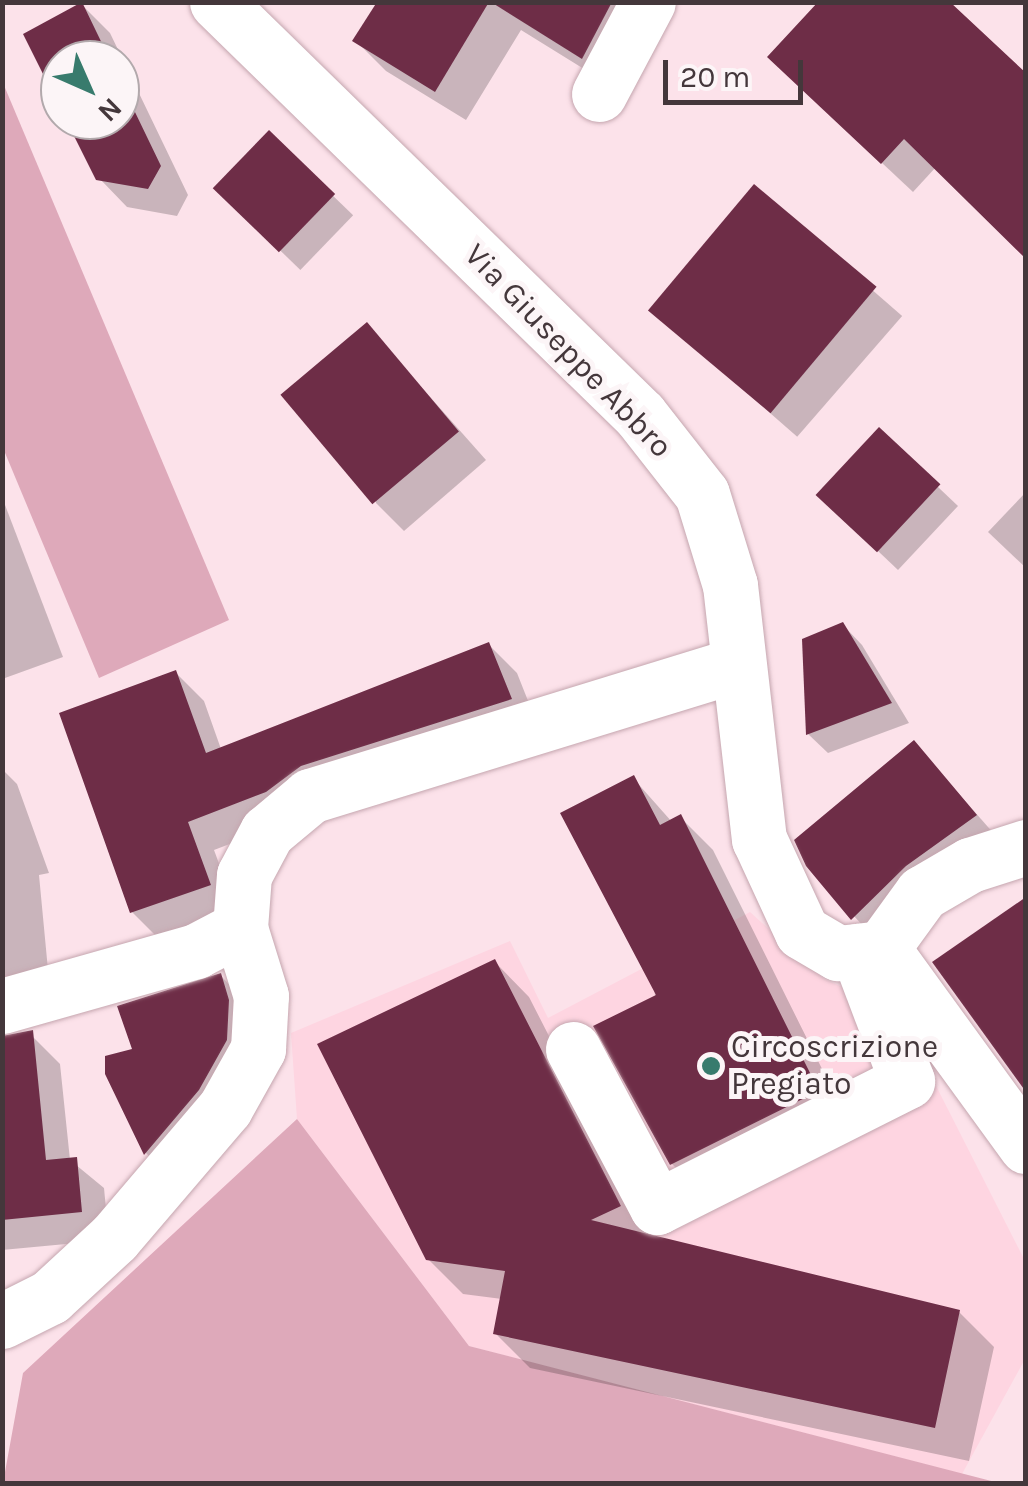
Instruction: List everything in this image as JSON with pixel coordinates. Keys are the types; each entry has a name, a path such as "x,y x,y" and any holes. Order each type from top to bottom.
{"street":[{"name":"Via Giuseppe Abbro","path":"217,2 270,25 640,415 702,494 730,585 736,665 759,839 802,932 838,953 870,950"},
{"path":"599,94 648,2"},
{"path":"2,1321 50,1296 114,1238 225,1108 258,1049 261,996 240,928 244,875 268,832 310,796 736,665"},
{"path":"870,950 922,894 970,866 1026,847"},
{"path":"2,1006 196,951 240,928"},
{"path":"574,1049 657,1206 907,1082 870,950"},
{"path":"870,950 1026,1146"}],"shaded area":[{"path":"3,83 229,620 99,678 3,448"},
{"path":"750,912 824,979 898,1011 1025,1261 1025,1359 962,1474 469,1346 297,1119 291,1033 510,941 548,1018"},
{"path":"297,1119 469,1346 999,1483 3,1483 23,1373"}],"building":[{"path":"82,2 100,40 40,40 40,68 23,34"},
{"path":"377,2 489,2 435,92 352,41"},
{"path":"491,2 612,2 582,59"},
{"path":"818,2 950,2 1026,73 1026,259 904,139 881,164 767,57"},
{"path":"140,122 161,166 148,189 96,180 76,140 140,140"},
{"path":"269,130 335,194 279,252 213,188"},
{"path":"754,184 877,287 771,413 648,310"},
{"path":"367,322 459,432 372,504 280,395"},
{"path":"879,427 940,484 877,552 816,495"},
{"path":"843,622 892,703 806,735 802,639"},
{"path":"489,642 512,699 301,766 266,792 188,822 211,885 130,913 59,713 176,670 206,753"},
{"path":"914,740 977,815 906,866 851,920 806,866 794,840"},
{"path":"634,775 660,825 681,814 819,1091 670,1165 593,1026 656,995 560,813"},
{"path":"1026,897 1026,1092 932,962"},
{"path":"495,959 621,1206 591,1220 960,1310 935,1428 493,1334 505,1271 426,1260 317,1044"},
{"path":"221,973 229,1000 227,1040 199,1090 144,1155 105,1074 105,1056 132,1049 117,1006"},
{"path":"33,1030 46,1160 77,1157 82,1212 2,1220 2,1036"}],"place":[{"name":"Circoscrizione Pregiato","path":"711,1066"}]}
